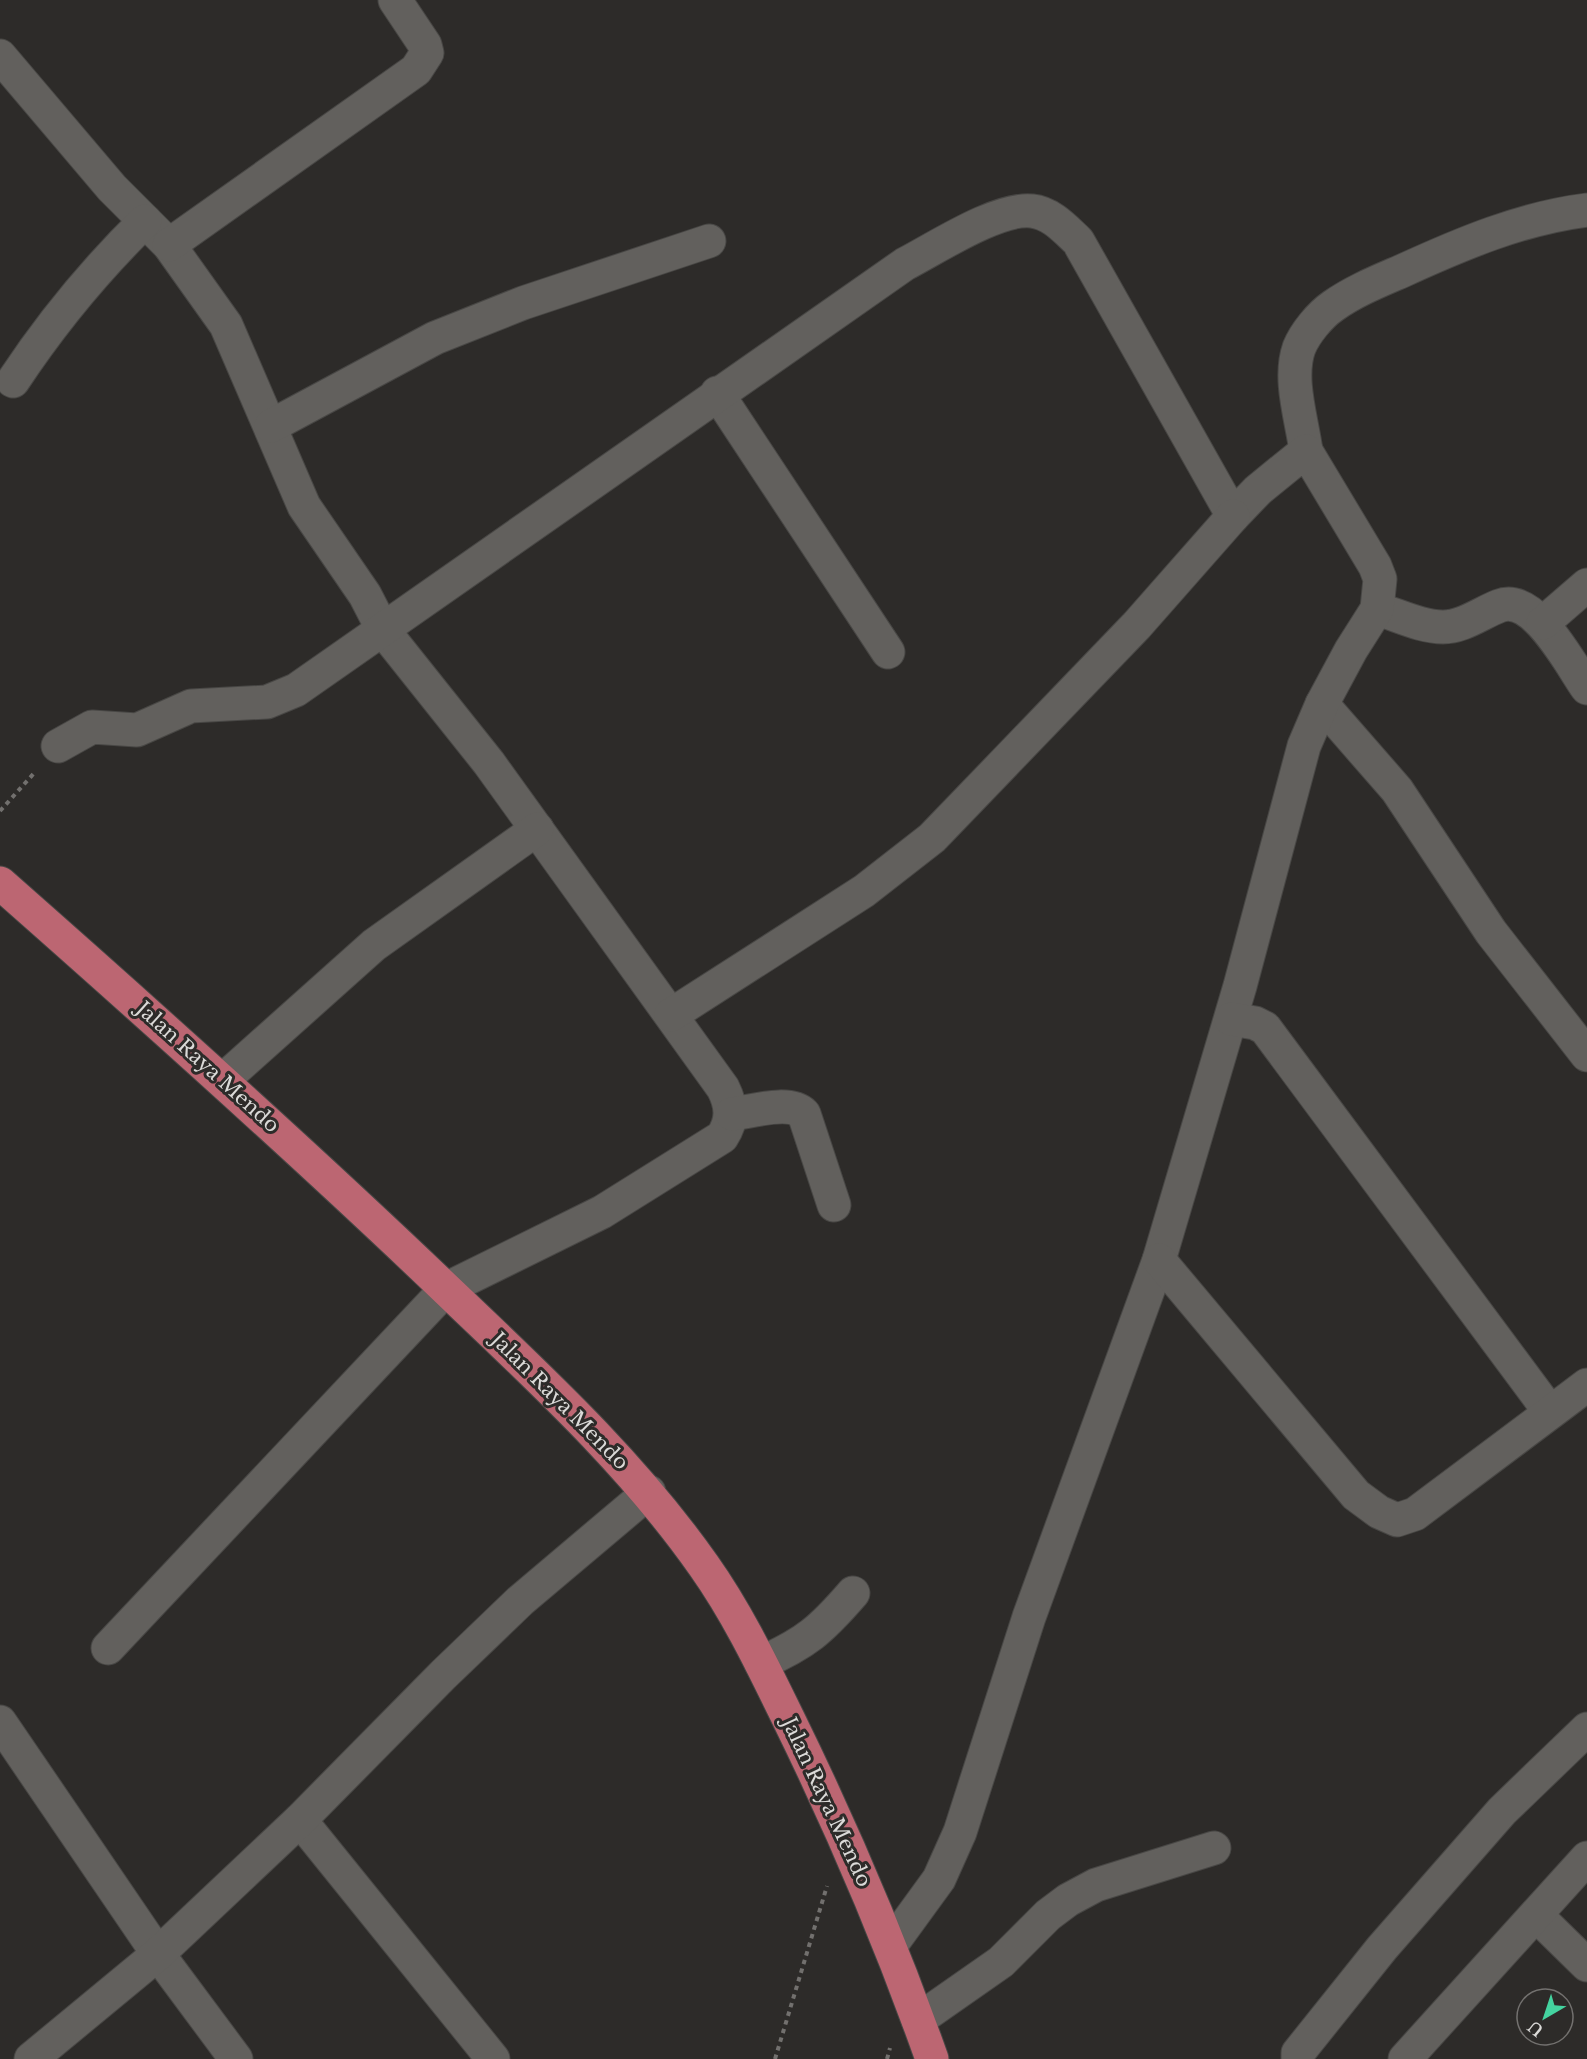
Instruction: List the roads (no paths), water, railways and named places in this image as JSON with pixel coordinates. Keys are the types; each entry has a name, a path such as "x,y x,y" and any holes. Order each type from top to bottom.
{"highway":[{"name":"Jalan Raya Mendo","path":"0,883 224,1080 585,1422 649,1492 705,1568 761,1663 891,1945 932,2059"}],"street":[{"path":"169,245 416,70 427,53 425,45 395,0"},
{"path":"0,56 112,188 169,245 226,325 304,506 365,596 383,630 489,763 537,829 723,1088 732,1114 729,1127 722,1137 612,1205 446,1289 108,1648"},
{"path":"891,1945 924,1904 939,1879 960,1832 1029,1617 1160,1260 1231,1019 1304,746 1322,704 1351,650 1377,609 1380,579 1375,566 1306,451 1295,376 1300,346 1311,329 1333,306 1378,282 1473,238 1570,212 1587,210"},
{"path":"58,746 92,727 109,726 137,730 191,706 267,702 296,690 717,393 905,264 1004,213 1033,211 1058,221 1078,241 1233,516"},
{"path":"13,381 44,335 99,267 145,221"},
{"path":"271,426 435,338 523,303 709,241"},
{"path":"717,393 888,652"},
{"path":"671,1015 864,891 932,838 1137,625 1258,490 1306,451"},
{"path":"1543,623 1587,585"},
{"path":"1377,609 1444,627 1477,617 1501,605 1521,606 1543,623 1587,688"},
{"path":"1322,704 1397,790 1491,932 1587,1055"},
{"path":"224,1080 374,945 537,829"},
{"path":"1231,1019 1255,1023 1265,1028 1550,1412"},
{"path":"732,1114 785,1108 799,1110 804,1114 834,1205"},
{"path":"1160,1260 1356,1495 1379,1512 1397,1520 1415,1514 1587,1385"},
{"path":"31,2059 158,1954 300,1820 443,1674 512,1610 649,1492"},
{"path":"761,1663 806,1641 826,1624 853,1593"},
{"path":"0,1722 158,1954 236,2059"},
{"path":"1298,2059 1298,2054 1328,2013 1502,1811 1587,1729"},
{"path":"300,1820 493,2059"},
{"path":"918,2020 1001,1962 1048,1915 1068,1900 1096,1885 1214,1848"},
{"path":"1405,2059 1587,1858"},
{"path":"1536,1915 1587,1965"}]}
